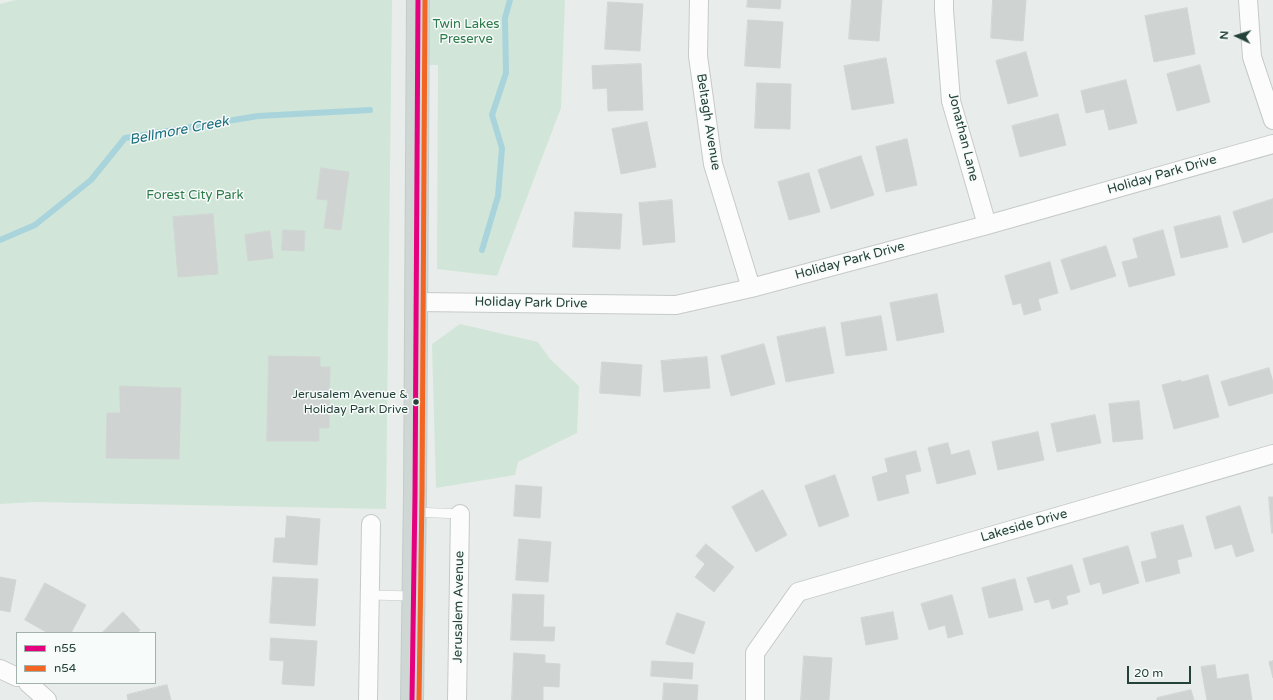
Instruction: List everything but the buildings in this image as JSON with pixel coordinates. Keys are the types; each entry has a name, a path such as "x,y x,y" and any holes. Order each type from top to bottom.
{"main road":[{"path":"412,700 417,302 418,0"}],"street":[{"name":"Beltagh Avenue","path":"699,0 698,56 713,164 751,288"},
{"name":"Jonathan Lane","path":"944,0 951,101 987,225"},
{"path":"1248,0 1252,58 1273,120"},
{"name":"Holiday Park Drive","path":"417,302 676,305 751,288 987,225 1273,144"},
{"name":"Lakeside Drive","path":"754,700 755,653 798,592 1273,454"},
{"name":"Jerusalem Avenue","path":"457,700 460,514"},
{"path":"368,700 371,524"},
{"path":"0,669 16,677"},
{"path":"29,684 46,698"}],"lane":[{"path":"415,512 460,514"},
{"path":"369,595 414,596"}],"green space":[{"name":"Forest City Park","path":"16,0 392,0 386,509 35,502 0,504 0,4"},
{"name":"Twin Lakes Preserve","path":"429,0 565,0 561,108 497,276 437,269 438,65 428,65"},
{"path":"460,324 538,342 550,359 579,386 577,433 518,462 515,475 436,488 432,344"}],"waterway":[{"name":"Bellmore Creek","path":"482,250 498,196 502,148 492,115 506,73 505,18 510,0"},
{"name":"Bellmore Creek","path":"0,240 35,225 91,180 125,138 258,116 370,110"}],"transit line":[{"name":"n55","path":"412,700 415,494 418,0"},
{"name":"n54","path":"419,700 422,494 425,0"}],"place":[{"name":"Jerusalem Avenue & Holiday Park Drive","path":"416,402"}]}
